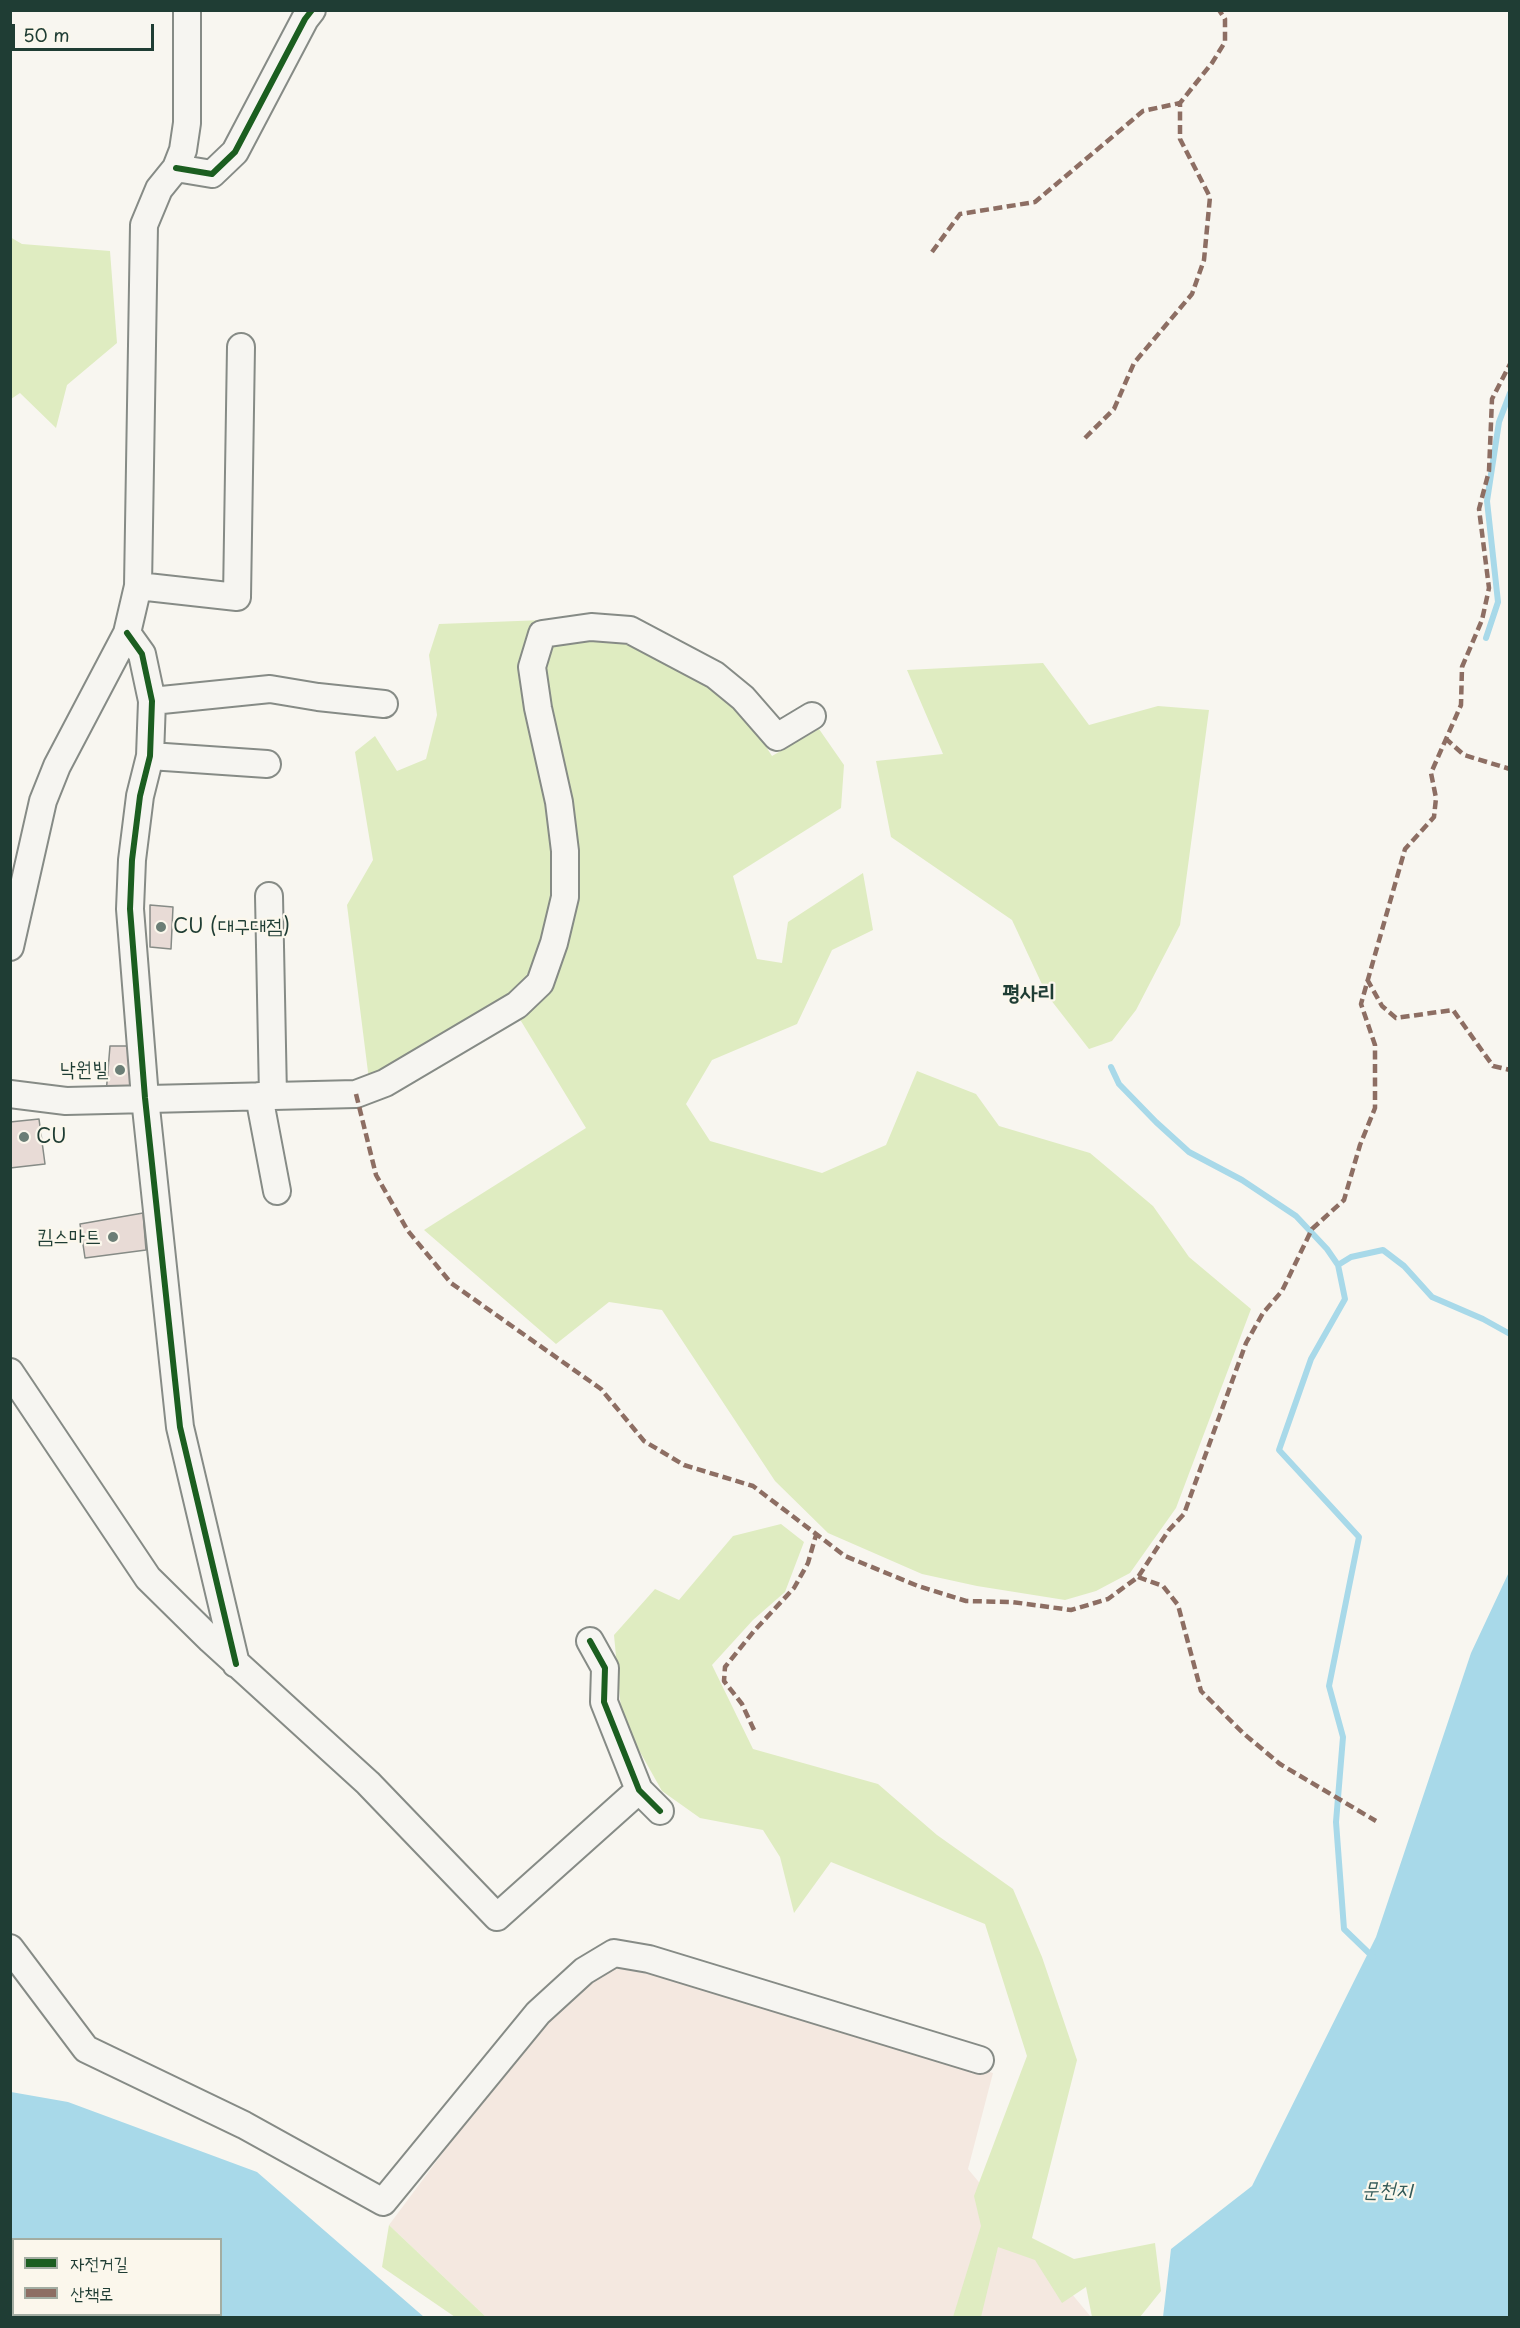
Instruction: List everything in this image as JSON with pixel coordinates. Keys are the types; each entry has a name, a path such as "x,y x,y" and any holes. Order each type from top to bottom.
{"street":[{"path":"10,947 43,801 57,766 127,633 138,586 144,225 159,189 176,168 183,150 187,123 187,10"},
{"path":"176,168 212,174 235,152 305,18 312,10"},
{"path":"138,586 237,597 241,347"},
{"path":"10,1094 66,1101 356,1094 385,1083 518,1005 540,983 554,943 565,897 566,851 559,802 538,708 532,667 542,634 591,627 630,630 715,675 743,698 777,737 812,716"},
{"path":"127,633 142,654 152,701 150,756 140,796 132,860 130,909 145,1098 180,1426 236,1664"},
{"path":"152,701 270,689 384,704"},
{"path":"150,756 267,764"},
{"path":"269,896 266,1096 277,1191"},
{"path":"10,1372 148,1578 236,1664 368,1783 496,1917 639,1790"},
{"path":"590,1641 605,1668 604,1702 639,1790 660,1811"},
{"path":"10,1948 86,2049 244,2125 383,2202 538,2013 584,1971 614,1953 649,1959 980,2060"}],"shaded area":[{"path":"619,1962 993,2073 968,2169 1091,2317 486,2317 389,2225 547,2013"}],"green space":[{"path":"10,237 22,244 110,251 117,343 67,385 56,428 20,393 11,399"},
{"path":"622,617 613,641 647,650 699,675 744,713 772,756 819,729 844,765 841,808 733,876 757,959 782,963 788,922 863,873 873,930 832,950 797,1024 712,1060 686,1104 710,1141 822,1173 886,1145 917,1071 976,1094 999,1126 1090,1153 1153,1206 1189,1257 1251,1309 1176,1508 1130,1573 1096,1591 1065,1600 977,1586 922,1574 828,1533 775,1481 662,1310 609,1302 556,1344 424,1230 586,1128 507,998 369,1080 347,905 373,860 355,752 375,736 397,771 426,759 437,715 429,655 439,624"},
{"path":"1043,663 1089,725 1158,706 1209,710 1180,925 1136,1010 1112,1041 1089,1049 1047,995 1012,920 891,837 876,761 943,754 907,670"},
{"path":"781,1524 804,1542 785,1592 753,1620 712,1665 753,1749 878,1784 937,1835 1013,1889 1042,1957 1077,2060 1032,2238 1074,2259 1155,2243 1161,2291 1140,2317 1092,2317 1086,2287 1062,2303 1035,2260 998,2247 981,2317 953,2317 981,2226 974,2196 1027,2056 985,1924 831,1862 794,1913 780,1857 763,1830 700,1818 662,1791 622,1720 614,1635 655,1589 679,1600 733,1536"},
{"path":"389,2225 486,2317 455,2317 382,2267"}],"water":[{"name":"문천지","path":"1509,1572 1509,2317 1163,2317 1171,2249 1252,2186 1376,1937 1471,1653"},
{"path":"11,2092 68,2102 257,2172 424,2317 11,2317"}],"building":[{"name":"CU (대구대점)","path":"150,905 173,907 171,949 150,947"},
{"name":"낙원빌","path":"110,1046 135,1046 131,1094 106,1094"},
{"path":"39,1119 45,1164 10,1168 10,1122"},
{"name":"킴스마트","path":"143,1213 146,1250 85,1258 80,1224"}],"waterway":[{"path":"1486,638 1498,602 1487,501 1499,422 1510,393"},
{"path":"1111,1067 1119,1084 1189,1152 1242,1180 1296,1216 1327,1249 1338,1265 1345,1299 1311,1359 1279,1450 1359,1537 1329,1686 1343,1737 1336,1822 1344,1929 1373,1957"},
{"path":"1338,1265 1351,1257 1383,1250 1404,1266 1432,1297 1483,1319 1510,1334"}],"marked path":[{"path":"1085,438 1114,409 1134,363 1192,294 1204,260 1210,197 1180,139 1180,103 1212,63 1225,42 1225,19 1219,10"},
{"path":"932,252 960,214 1035,202 1143,111 1180,103"},
{"path":"356,1094 376,1175 408,1231 451,1283 601,1389 644,1441 684,1465 753,1486 845,1556 918,1586 966,1601 1012,1602 1071,1610 1108,1599 1138,1577 1169,1530 1184,1514 1246,1343 1263,1313 1282,1291 1312,1229 1344,1200 1360,1145 1375,1108 1375,1045 1361,1004 1405,849 1434,817 1436,798 1431,773 1461,705 1462,667 1482,620 1489,588 1479,509 1489,471 1492,399 1510,364"},
{"path":"1445,738 1464,755 1510,769"},
{"path":"1367,979 1382,1006 1396,1018 1453,1010 1493,1066 1510,1070"},
{"path":"754,1730 742,1704 724,1681 725,1667 754,1631 794,1588 808,1563 816,1535"},
{"path":"1138,1577 1163,1586 1178,1605 1201,1691 1243,1733 1280,1764 1376,1821"}],"cycle path":[{"path":"176,168 212,174 235,152 305,19 312,10"},
{"path":"127,633 142,654 152,701 150,756 140,796 132,860 130,909 145,1098 180,1427 236,1664"},
{"path":"590,1641 605,1668 604,1702 639,1790 660,1811"}],"place":[{"name":"CU (대구대점)","path":"161,927"},
{"name":"낙원빌","path":"120,1070"},
{"name":"CU","path":"24,1137"},
{"name":"킴스마트","path":"113,1237"}],"district":[{"name":"평사리","path":"1029,994"}]}
